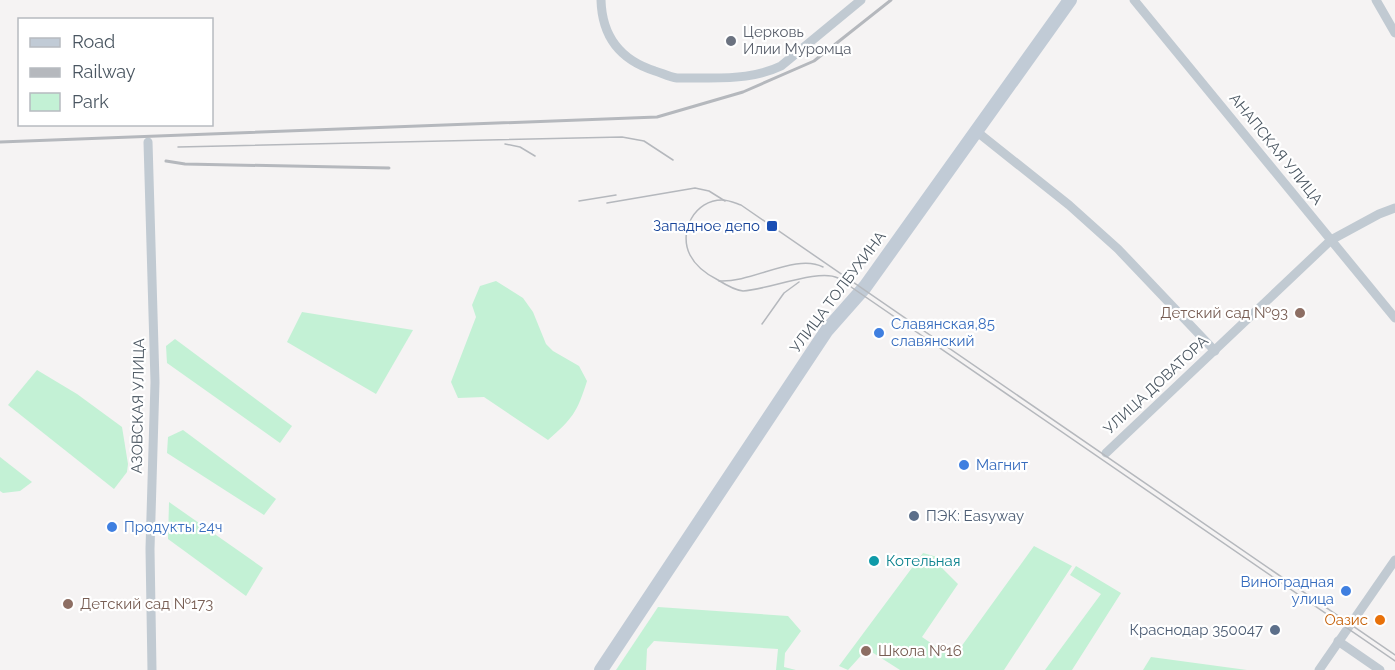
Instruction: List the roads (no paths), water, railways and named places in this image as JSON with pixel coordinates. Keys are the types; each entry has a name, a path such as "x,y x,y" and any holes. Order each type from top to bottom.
{"street":[{"path":"601,0 606,31 618,51 639,66 675,78 715,78 741,77 770,71 781,66 861,0"},
{"name":"УЛИЦА ТОЛБУХИНА","path":"601,670 827,330 865,287 1070,0"},
{"name":"АНАПСКАЯ УЛИЦА","path":"1134,0 1395,318"},
{"path":"1377,0 1395,33"},
{"path":"976,132 1069,205 1118,249 1215,351"},
{"name":"АЗОВСКАЯ УЛИЦА","path":"148,142 155,382 150,549 152,670"},
{"name":"УЛИЦА ДОВАТОРА","path":"1106,453 1331,240 1395,208"},
{"path":"1319,670 1395,560"},
{"path":"1338,641 1380,670"}],"tram line":[{"path":"178,147 622,137 644,141 673,160"},
{"path":"505,144 520,147 535,156"},
{"path":"607,203 695,188 709,191 725,201"},
{"path":"579,201 616,195"},
{"path":"1395,655 741,205 725,200 712,201 704,205 691,219 686,236 687,246 695,263 709,275 736,290 743,291 806,277 838,278 1395,661"},
{"path":"719,281 745,278 800,264 823,267"},
{"path":"762,324 784,293 799,282"}],"railway":[{"path":"0,142 657,117 743,92 814,61 891,0"},
{"path":"166,161 185,164 389,168"}],"place":[{"name":"Церковь Илии Муромца","path":"731,41"},
{"name":"Западное депо","path":"772,226"},
{"name":"Детский сад №93","path":"1300,313"},
{"name":"Славянская,85 славянский","path":"879,333"},
{"name":"Магнит","path":"964,465"},
{"name":"ПЭК: Easyway","path":"914,516"},
{"name":"Продукты 24ч","path":"112,527"},
{"name":"Котельная","path":"874,561"},
{"name":"Виноградная улица","path":"1346,591"},
{"name":"Детский cад №173","path":"68,604"},
{"name":"Оазис","path":"1380,620"},
{"name":"Краснодар 350047","path":"1275,630"},
{"name":"Школа №16","path":"866,651"}]}
